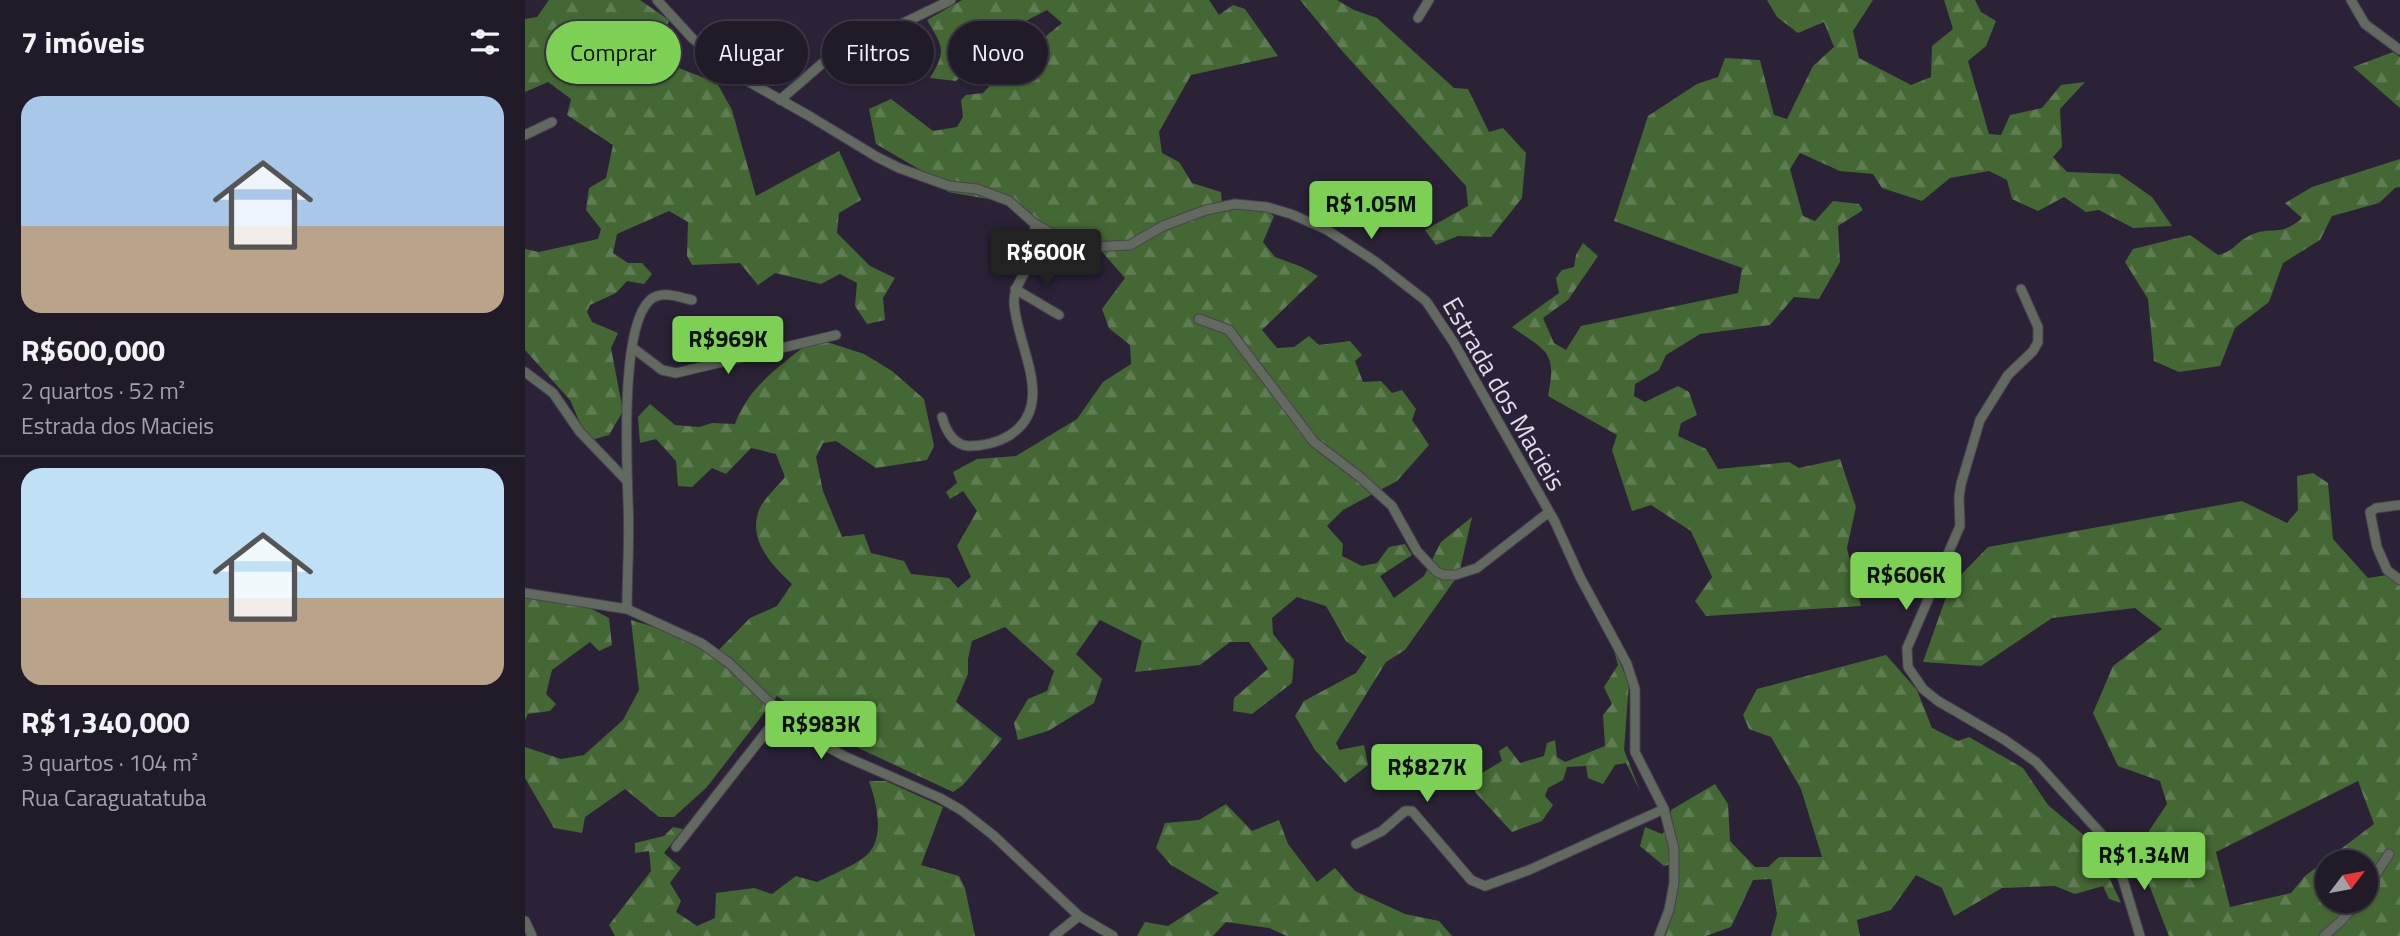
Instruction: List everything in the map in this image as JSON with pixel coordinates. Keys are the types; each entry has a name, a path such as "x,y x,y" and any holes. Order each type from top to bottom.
{"street":[{"name":"Estrada dos Macieis","path":"657,0 692,39 751,83 899,168 937,182 977,190 1009,201 1035,224 1056,237 1079,245 1114,247 1136,242 1163,226 1190,215 1235,204 1280,210 1327,230 1376,262 1417,294 1434,310 1549,512 1627,664 1635,689 1635,752 1664,809 1672,836 1674,883 1669,910 1659,936"},
{"path":"780,100 825,61 951,0"},
{"path":"1418,18 1429,0"},
{"path":"2351,0 2370,30 2400,50"},
{"path":"525,135 552,122"},
{"path":"941,417 953,439 965,446 975,446 1005,438 1020,429 1029,416 1034,397 1033,385 1015,313 1015,289 1031,260 1035,224"},
{"path":"1015,289 1059,316"},
{"path":"2021,289 2038,327 2038,342 2033,351 2008,375 1975,430 1959,497 1960,526 1910,640 1907,667 1914,679 1938,701 2005,740 2036,762 2096,827 2117,856 2140,936"},
{"path":"627,609 626,398 633,348 638,324 649,301 662,295 691,300"},
{"path":"1199,318 1229,330 1314,442 1360,477 1392,506 1417,551 1437,572 1455,575 1477,568 1549,512"},
{"path":"633,348 662,370 676,373 836,335"},
{"path":"525,372 553,393 580,432 627,481"},
{"path":"2400,505 2376,508 2370,512 2377,547 2386,570 2400,580"},
{"path":"525,593 627,609 701,643 729,663 781,713 832,750 961,810 993,835 1079,916 1113,936"},
{"path":"676,847 781,713"},
{"path":"1356,844 1382,831 1405,811 1412,811 1479,886 1500,882 1664,809"},
{"path":"2378,870 2389,854"},
{"path":"2324,936 2347,914"},
{"path":"1054,936 1079,916"},
{"path":"525,921 532,936"}],"green space":[{"path":"549,0 640,0 669,20 546,21 546,83 525,92 525,19 537,17"},
{"path":"962,0 1209,0 1219,15 1233,5 1245,9 1278,56 1191,75 1159,132 1162,153 1179,162 1192,183 1221,192 1222,204 1258,206 1274,216 1263,242 1275,257 1318,276 1262,330 1277,348 1294,347 1309,336 1319,345 1350,341 1362,355 1355,361 1363,382 1381,381 1392,393 1402,390 1416,409 1412,420 1429,445 1397,481 1343,510 1327,526 1343,544 1342,556 1362,566 1377,563 1389,547 1405,544 1412,555 1380,576 1394,598 1424,576 1441,542 1472,517 1459,574 1405,650 1386,662 1336,743 1339,750 1364,745 1368,765 1345,783 1315,750 1295,716 1304,701 1356,673 1367,657 1346,641 1326,606 1297,597 1272,618 1273,634 1294,660 1292,683 1252,714 1233,711 1234,698 1268,669 1249,642 1230,642 1200,665 1135,672 1142,641 1100,620 1076,654 1102,679 1094,703 1048,731 1018,740 1014,723 1028,699 1047,691 1054,671 1005,627 972,641 968,674 956,702 1002,739 963,785 953,792 841,740 777,696 707,787 674,817 659,817 625,789 585,817 582,833 554,828 525,778 525,747 561,759 584,755 623,720 639,690 631,620 684,636 712,657 750,618 777,606 792,584 765,553 757,534 756,524 760,508 785,477 776,454 751,448 726,474 712,468 692,487 678,486 676,461 656,439 640,443 638,417 650,404 675,425 699,427 712,423 735,424 741,410 758,387 779,366 815,338 864,354 892,371 924,399 934,446 927,460 876,468 836,441 823,443 816,457 823,491 842,537 864,534 871,553 904,561 911,574 949,578 958,588 971,577 957,546 977,511 963,491 950,499 946,492 957,483 953,472 977,459 1016,456 1077,419 1103,382 1131,364 1130,345 1109,328 1102,309 1125,278 1103,253 1098,235 1073,231 1068,245 1034,231 1010,203 948,192 929,175 876,144 869,109 891,99 933,131 957,127 963,117 961,100 966,95 983,93 992,84 1048,84 1048,34 1062,23 1047,10 1026,21 948,21 948,80 934,78 941,49 934,32 934,21 927,20"},
{"path":"1300,0 1337,0 1354,10 1377,18 1454,88 1468,89 1489,132 1503,128 1526,153 1522,198 1491,237 1458,236 1436,245 1425,230 1468,206 1466,186 1343,52"},
{"path":"1767,0 1873,0 1853,31 1859,58 1911,85 1931,77 1932,46 1953,29 1944,0 1975,0 1981,12 1996,21 1986,46 1968,61 1989,134 2001,135 2010,115 2042,108 2061,85 2085,82 2060,109 2062,147 2053,157 2067,172 2119,174 2152,197 2172,226 2133,228 2099,210 2086,212 2064,197 2038,211 2012,199 2007,180 1989,171 1950,178 1922,201 1882,188 1873,174 1840,171 1800,153 1790,169 1803,216 1815,221 1833,201 1859,204 1863,210 1838,226 1840,262 1819,299 1794,297 1770,325 1700,334 1666,355 1659,370 1635,384 1634,396 1645,402 1678,386 1689,392 1697,415 1681,423 1678,436 1706,449 1718,469 1789,462 1799,468 1840,459 1856,507 1847,548 1861,606 1706,616 1695,601 1712,577 1691,531 1651,505 1632,511 1612,450 1617,435 1548,396 1550,361 1541,348 1512,327 1559,293 1556,278 1562,270 1574,267 1576,255 1583,243 1598,256 1568,300 1543,318 1554,343 1566,350 1581,326 1738,293 1742,268 1614,221 1648,116 1697,84 1718,77 1725,58 1760,60 1774,115 1787,119 1813,66 1834,47 1824,22 1798,33 1777,17"},
{"path":"2393,52 2400,57 2400,108 2353,67"},
{"path":"681,69 695,74 695,84 718,84 732,110 756,196 839,151 861,200 839,213 837,233 870,266 895,278 883,298 885,320 867,324 855,306 857,283 840,274 821,284 775,273 758,285 740,263 692,265 687,256 688,222 669,211 617,234 613,253 628,263 642,263 652,274 644,284 627,281 616,293 590,305 587,312 592,322 618,333 611,348 623,411 609,435 588,441 570,400 525,350 525,249 539,252 598,239 601,229 586,210 589,188 606,178 613,145 567,115 571,99 551,84 681,84"},
{"path":"2400,159 2400,187 2395,188 2379,203 2332,216 2320,240 2283,263 2269,302 2235,328 2220,366 2179,372 2154,361 2148,299 2125,262 2133,249 2190,235 2218,255 2224,253 2251,235 2287,228 2302,218 2285,203 2312,187"},
{"path":"2313,473 2328,483 2333,539 2368,578 2400,573 2400,936 2169,936 2144,872 2149,831 2167,804 2160,781 2118,766 2093,713 2113,666 2162,629 2135,608 2052,618 1981,666 1923,662 1950,586 1988,547 2242,501 2287,523 2298,510 2297,476","holes":["2358,781 2374,824 2340,850 2378,850 2378,914 2315,914 2315,868 2291,893 2230,907 2216,852"]},
{"path":"525,592 573,599 609,618 612,645 599,651 590,642 552,670 546,694 556,704 550,711 528,714 525,720"},
{"path":"1613,647 1629,683 1624,750 1640,791 1626,763 1615,765 1603,784 1588,778 1586,766 1567,767 1563,780 1548,788 1545,796 1553,805 1542,821 1512,832 1475,792 1477,776 1502,761 1499,751 1507,746 1520,763 1544,756 1547,743 1555,740 1557,757 1565,762 1605,746 1603,715 1612,704 1604,687 1618,665"},
{"path":"1886,655 1917,690 1932,728 1958,741 1969,737 2023,768 2048,805 2086,837 2100,858 2121,903 2109,899 2103,886 2075,894 2055,886 2002,888 1954,916 1942,888 1916,875 1891,910 1857,920 1860,936 1771,936 1777,914 1771,879 1753,880 1731,927 1706,936 1665,936 1675,908 1679,862 1664,866 1640,846 1645,827 1662,834 1669,827 1671,810 1715,784 1728,804 1730,841 1755,867 1768,867 1779,857 1822,857 1801,789 1771,737 1749,729 1743,715 1757,689"},
{"path":"869,781 886,781 943,807 921,865 959,876 965,888 975,936 615,936 609,925 651,871 649,851 635,853 635,843 664,836 673,827 683,829 664,853 681,868 670,883 681,901 676,912 697,926 715,918 716,893 754,888 772,894 796,876 817,882 862,859 875,843 878,823"},
{"path":"1226,804 1252,831 1279,820 1288,844 1317,882 1335,868 1355,891 1405,914 1439,921 1452,936 1287,936 1269,928 1226,922 1213,936 1137,936 1145,922 1168,926 1219,893 1171,865 1156,848 1165,823 1199,820"}]}
